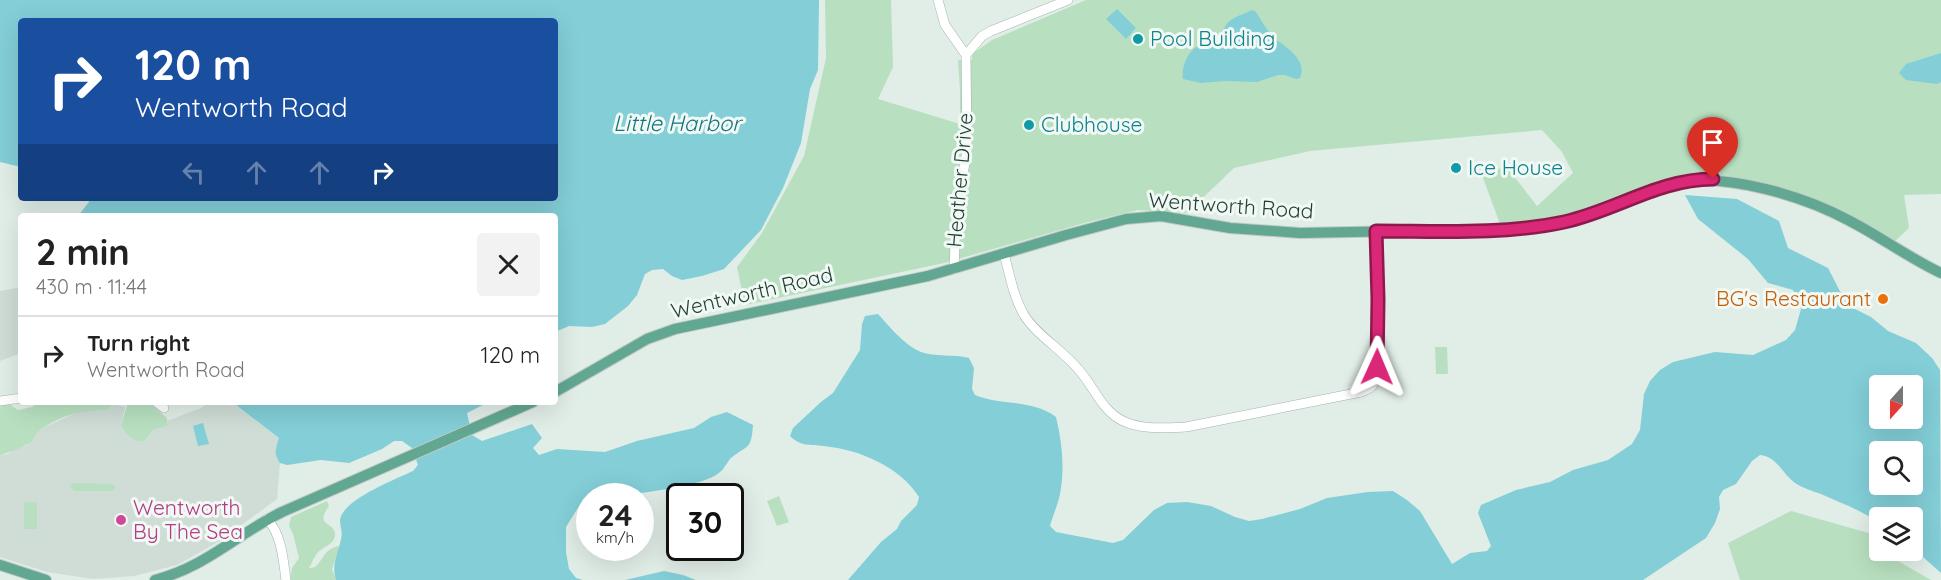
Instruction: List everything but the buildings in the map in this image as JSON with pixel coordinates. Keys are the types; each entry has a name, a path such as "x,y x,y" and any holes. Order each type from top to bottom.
{"main road":[{"name":"Wentworth Road","path":"558,390 627,349 669,331 928,276 1109,223 1144,217 1161,216 1230,228 1266,231 1486,230 1544,226 1595,214 1678,182 1713,179 1764,189 1815,205 1846,219 1912,259 1941,273"},
{"path":"155,580 196,565 267,519 526,405"},
{"path":"0,565 46,580"}],"street":[{"path":"938,0 945,25 966,55 982,36 991,31 1068,0"},
{"name":"Heather Drive","path":"954,268 956,218 967,150 966,55"},
{"path":"1004,254 1009,277 1025,316 1078,368 1110,412 1125,423 1134,425 1160,428 1186,427 1361,392 1373,384 1378,346 1376,231"},
{"path":"0,401 18,398"},
{"path":"267,519 276,531 286,580"}],"shaded area":[{"path":"18,288 18,354 0,361 0,291"},
{"path":"114,405 125,407 121,426 145,441 153,430 167,426 167,421 206,405 235,405 279,438 276,449 276,458 280,463 277,499 220,541 177,565 134,576 93,579 47,572 0,557 0,455 26,446 31,442 34,434 43,428 78,412 91,409 107,410"}],"green space":[{"path":"825,0 891,0 893,67 878,99 960,124 958,60 972,60 972,54 992,40 1086,0 1941,0 1941,194 1904,195 1909,228 1894,242 1796,194 1731,176 1694,175 1660,183 1556,220 1500,224 1482,175 1506,166 1537,206 1573,173 1562,152 1542,130 1310,151 1234,168 1187,213 1138,210 944,263 745,305 737,267 762,233 804,156 826,58"},
{"path":"1435,347 1447,347 1448,374 1436,374"},
{"path":"9,404 18,410 35,405 113,405 107,410 66,416 37,433 29,444 0,455 0,405"},
{"path":"127,405 152,405 167,418 167,426 153,430 145,441 134,440 121,426"},
{"path":"76,483 112,484 116,488 112,491 75,491 70,487"},
{"path":"779,496 789,522 777,526 767,501"},
{"path":"327,501 329,506 323,517 324,521 334,530 334,538 330,544 318,552 309,568 317,565 329,550 340,546 332,569 336,580 290,580 292,568 299,558 289,526 291,517"},
{"path":"24,502 37,502 37,529 24,529"},
{"path":"1791,511 1869,533 1869,561 1898,561 1931,580 1740,580 1728,543"}],"water":[{"name":"Little Harbor","path":"0,0 819,0 818,70 810,89 801,143 783,188 761,230 724,269 682,280 663,269 652,270 645,274 637,295 628,306 605,324 592,327 569,326 558,331 558,213 80,213 88,201 558,201 558,18 18,18 18,166 0,162"},
{"path":"1117,9 1136,28 1126,39 1106,19"},
{"path":"1252,10 1274,38 1295,55 1301,65 1300,78 1278,75 1257,82 1201,83 1183,79 1184,64 1192,50 1201,45 1222,44 1225,26 1235,17"},
{"path":"1941,53 1941,82 1937,84 1906,80 1899,73 1906,64"},
{"path":"1685,195 1737,199 1779,221 1788,248 1828,268 1845,301 1888,331 1916,343 1932,358 1940,370 1941,573 1923,557 1923,507 1869,507 1869,517 1798,485 1771,459 1760,455 1752,461 1736,484 1723,490 1719,497 1720,509 1706,538 1643,580 848,580 881,542 897,529 901,521 917,505 919,497 901,477 877,461 851,451 802,443 790,436 793,428 833,393 860,350 862,324 865,316 878,314 903,340 921,352 969,358 974,368 972,389 975,395 996,401 1027,405 1047,411 1056,417 1063,465 1060,494 1050,526 1056,532 1113,543 1123,540 1154,510 1167,503 1187,502 1211,506 1249,521 1300,509 1327,498 1393,491 1420,511 1452,564 1470,553 1487,551 1491,546 1478,513 1481,505 1516,490 1550,482 1573,470 1608,460 1632,444 1640,430 1644,394 1650,381 1660,370 1673,362 1715,352 1753,355 1786,340 1795,330 1801,309 1793,290 1768,283 1748,259 1698,219"},
{"path":"236,405 483,405 467,413 472,435 482,441 532,424 542,438 533,448 539,455 557,449 605,452 637,441 694,428 711,417 727,412 753,425 748,446 731,458 722,470 700,482 666,483 666,489 654,490 654,483 576,483 576,511 566,527 566,552 569,569 576,578 583,580 336,580 335,564 342,536 340,520 343,512 359,498 413,471 418,465 412,448 402,441 394,441 382,449 349,463 321,460 287,465 280,463 276,457 279,438"},
{"path":"203,423 209,444 198,446 193,426"},
{"path":"664,571 696,580 625,580"}],"place":[{"name":"Pool Building","path":"1138,39"},
{"name":"Clubhouse","path":"1029,125"},
{"name":"Ice House","path":"1456,168"},
{"name":"BG's Restaurant","path":"1883,299"},
{"name":"Wentworth By The Sea","path":"121,520"}],"route":[{"path":"1377,367 1376,231 1509,229 1544,226 1595,214 1678,182 1713,179"}]}
